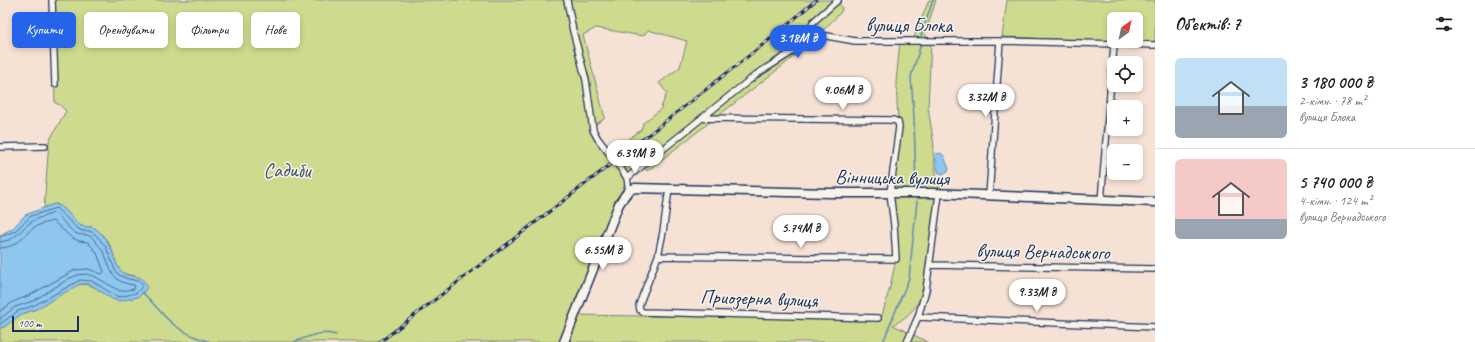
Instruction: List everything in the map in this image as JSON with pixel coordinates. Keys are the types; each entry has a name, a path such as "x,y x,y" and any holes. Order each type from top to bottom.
{"street":[{"path":"52,0 54,84"},
{"path":"567,0 572,31 586,80 592,126 596,136 609,153"},
{"path":"627,178 757,74 795,50 806,39 813,22 838,0"},
{"name":"вулиця Блока","path":"806,39 828,36 855,41 1000,41 1107,44"},
{"path":"990,196 1000,41"},
{"name":"вулиця Блока","path":"1143,45 1155,45"},
{"path":"1101,201 1114,48"},
{"path":"669,189 658,256 896,259 890,193 899,127 898,122 893,120 702,118"},
{"path":"0,147 45,146"},
{"path":"564,342 616,212 628,192 627,178 619,166"},
{"name":"Вінницька вулиця","path":"628,192 635,188 939,194 1155,202"},
{"path":"907,342 918,317 926,290 939,194"},
{"name":"Приозерна вулиця","path":"658,256 639,305 640,310 643,312 878,318"},
{"name":"вулиця Вернадського","path":"930,265 1155,269"},
{"path":"918,317 1155,327"}],"green space":[{"name":"Садиби","path":"52,0 838,0 837,1 842,7 841,12 808,46 647,171 642,165 627,178 571,315 881,319 896,259 890,193 898,122 896,82 900,41 913,40 929,0 936,0 925,35 931,42 928,107 934,146 933,151 936,174 942,185 939,194 931,260 925,286 919,302 913,310 902,320 893,325 928,342 0,342 0,328 4,327 20,315 36,309 75,286 81,284 92,286 119,301 136,276 126,274 121,271 117,266 110,245 95,228 79,225 57,204 44,208 49,141 66,111 60,105 55,103 53,48 76,48 76,12 52,12","holes":["596,28 643,36 648,30 687,41 680,67 659,83 667,93 660,110 643,123 641,130 609,153 592,127 605,118 583,35"]},
{"path":"1007,0 1155,0 1155,43 1143,43 1143,12 1107,12 1107,41 1002,37"}],"water":[{"path":"941,153 944,156 949,169 948,172 942,174 938,172 935,157 936,154"},
{"path":"54,204 62,207 80,225 95,228 100,232 111,248 120,270 127,275 142,279 147,287 138,297 119,301 112,299 90,284 80,284 36,309 20,315 4,327 0,328 0,235 13,228 25,215"}],"waterway":[{"path":"921,36 933,0"},
{"path":"916,188 911,77 921,44"},
{"path":"883,342 909,278 917,201"},
{"path":"142,292 165,317 177,327 191,335 210,342"},
{"path":"294,342 320,334 326,333 336,335"}],"railway":[{"path":"380,342 615,161 779,32 816,0"}]}
